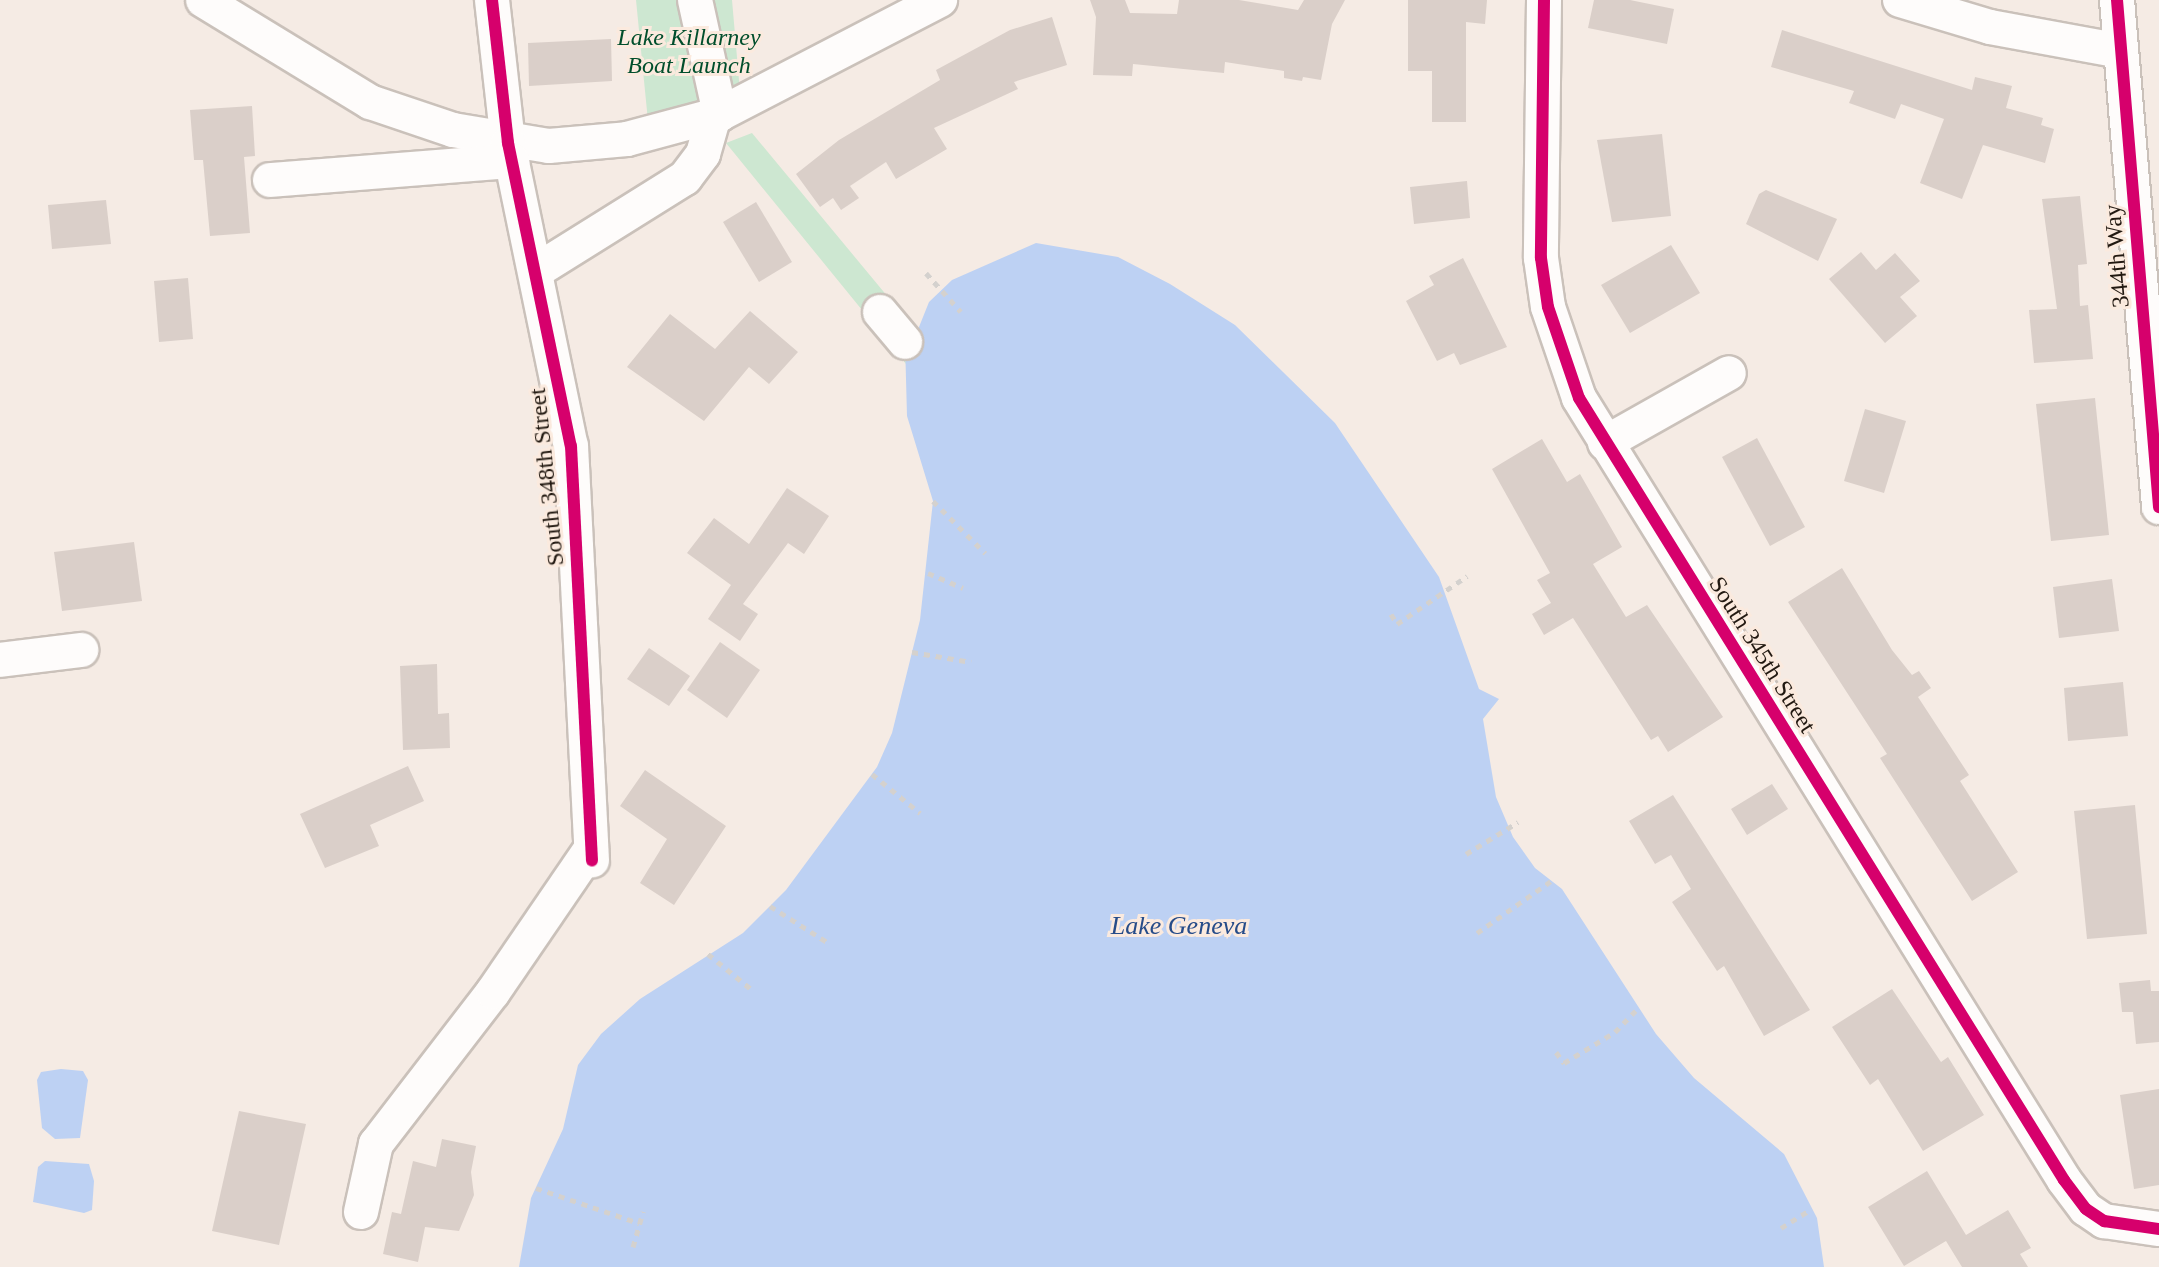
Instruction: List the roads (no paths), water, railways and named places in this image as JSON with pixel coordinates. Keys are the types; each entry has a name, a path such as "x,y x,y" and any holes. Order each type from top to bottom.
{"street":[{"path":"203,0 370,102 510,152"},
{"name":"South 348th Street","path":"361,1212 376,1144 493,992 592,855 572,458 566,405 510,152 492,0"},
{"path":"536,271 685,178 703,154 717,115 695,0"},
{"path":"270,180 627,139 717,115 940,0"},
{"name":"South 345th Street","path":"1544,0 1541,258 1562,353 1605,443 2064,1180 2086,1209 2104,1221 2159,1229"},
{"path":"1900,0 1990,27 2121,51"},
{"name":"344th Way","path":"2117,0 2159,507"},
{"path":"880,312 905,342"},
{"path":"1605,443 1729,373"},
{"path":"0,660 81,650"}],"water":[{"name":"Lake Geneva","path":"1036,243 1118,257 1170,284 1235,325 1335,423 1439,577 1479,689 1499,699 1483,719 1496,797 1513,837 1535,868 1562,889 1656,1034 1694,1078 1784,1154 1817,1218 1824,1267 519,1267 531,1198 563,1129 578,1065 601,1034 640,999 743,933 786,890 877,767 892,733 920,620 933,501 907,416 905,342 917,332 929,302 952,280"},
{"path":"61,1069 83,1071 88,1080 80,1138 55,1139 42,1128 37,1080 41,1072"},
{"path":"45,1161 89,1164 94,1181 92,1210 84,1213 33,1202 38,1167"}],"park label":[{"name":"Lake Killarney Boat Launch","path":"689,52"}]}
